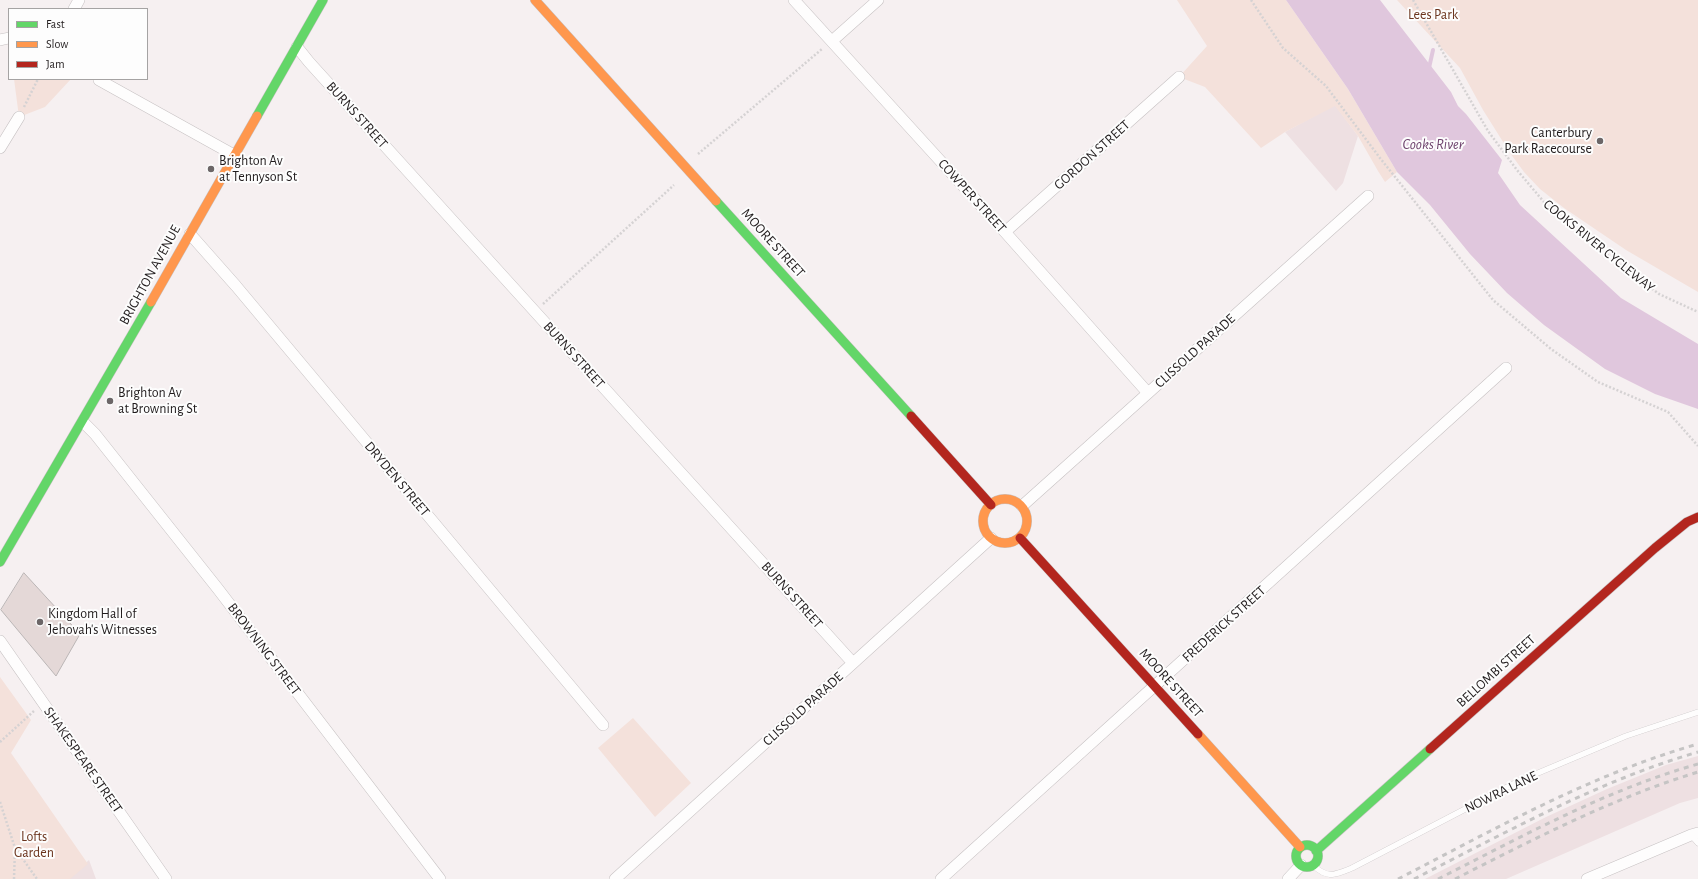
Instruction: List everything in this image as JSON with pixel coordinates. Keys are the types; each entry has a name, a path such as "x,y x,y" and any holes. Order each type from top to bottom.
{"street":[{"name":"BRIGHTON AVENUE","path":"0,562 84,422 323,0"},
{"name":"MOORE STREET","path":"535,0 991,505"},
{"name":"COWPER STREET","path":"794,0 1005,232 1148,393"},
{"path":"832,41 878,0"},
{"name":"BURNS STREET","path":"297,46 314,68 853,663"},
{"name":"GORDON STREET","path":"1005,232 1178,77"},
{"path":"99,80 234,155"},
{"path":"0,148 19,117"},
{"name":"CLISSOLD PARADE","path":"1022,506 1368,196"},
{"name":"DRYDEN STREET","path":"190,234 236,286 603,725"},
{"name":"FREDERICK STREET","path":"941,879 1506,368"},
{"name":"BROWNING STREET","path":"84,422 218,589 440,879"},
{"path":"997,500 1009,500 1022,506 1028,521 1024,533 1020,538 1014,542 1004,544 990,538 984,528 983,518 986,510 991,505 997,500"},
{"name":"BELLOMBI STREET","path":"1316,851 1655,548 1687,522 1698,517"},
{"name":"CLISSOLD PARADE","path":"615,879 990,538"},
{"name":"MOORE STREET","path":"1020,538 1300,847"},
{"name":"SHAKESPEARE STREET","path":"0,641 166,879"},
{"path":"1587,879 1696,837"},
{"path":"1307,845 1314,848 1317,859 1313,865 1301,865 1298,862 1296,855 1300,847 1307,845"},
{"path":"1288,879 1301,865"}],"lane":[{"name":"NOWRA LANE","path":"1313,865 1321,873 1334,875 1352,868 1519,781 1626,736 1698,712"}],"path":[{"path":"1251,0 1283,48 1326,86 1380,158 1493,300 1551,350 1598,382 1668,412 1698,446"},
{"name":"COOKS RIVER CYCLEWAY","path":"1413,0 1488,131 1517,170 1549,208 1659,294 1698,312"},
{"path":"698,154 832,41"},
{"path":"19,117 38,80"},
{"path":"535,311 674,185"},
{"path":"0,742 43,702"},
{"path":"0,802 16,848 37,879"},
{"path":"14,879 16,848"}],"shaded area":[{"path":"1335,105 1358,136 1343,183 1336,191 1285,132"},
{"path":"1698,756 1698,798 1680,803 1506,879 1425,879 1546,817 1607,789 1666,765"},
{"path":"89,860 96,879 68,879"}],"green space":[{"path":"1177,0 1286,0 1348,89 1397,172 1385,182 1358,136 1335,106 1285,132 1261,148 1205,87 1179,77 1207,46"},
{"name":"Canterbury Park Racecourse","path":"1397,0 1698,0 1698,292 1626,250 1564,208 1540,189 1524,172 1510,153 1483,110 1460,68"},
{"path":"14,80 70,80 45,107 19,117"},
{"name":"Lofts Garden","path":"0,677 31,720 11,753 88,864 70,879 0,879"},
{"path":"633,718 691,783 655,817 598,748"}],"water":[{"name":"Cooks River","path":"1286,0 1380,0 1451,92 1458,106 1502,160 1498,173 1520,205 1621,298 1698,344 1698,409 1655,394 1605,369 1544,325 1507,293 1470,254 1430,205 1397,172 1348,89"}],"building":[{"name":"Kingdom Hall of Jehovah's Witnesses","path":"24,573 80,634 56,676 1,610"}],"waterway":[{"path":"1429,68 1433,50"}],"railway":[{"path":"1398,879 1508,822 1582,787 1659,756 1698,744"},
{"path":"1414,879 1553,809 1625,777 1698,752"},
{"path":"1438,879 1598,800 1698,764"},
{"path":"1455,879 1574,820 1635,794 1698,772"}],"traffic: fast":[{"path":"257,116 323,0"},
{"path":"716,201 911,416"},
{"path":"0,562 151,302"},
{"path":"1316,851 1430,749"},
{"path":"1307,845 1315,848 1318,856 1315,864 1307,867 1299,864 1296,856 1299,848 1307,845"}],"traffic: slow":[{"path":"535,0 716,201"},
{"path":"151,302 257,116"},
{"path":"1001,499 1009,499 1021,505 1027,517 1027,521 1027,525 1021,537 1009,543 1001,543 989,537 983,525 983,517 989,505 1001,499"},
{"path":"1198,734 1300,847"}],"traffic: jam":[{"path":"911,416 991,505"},
{"path":"1430,749 1655,548 1687,522 1698,517"},
{"path":"1020,538 1198,734"}],"place":[{"name":"Canterbury Park Racecourse","path":"1600,141"},
{"name":"Brighton Av at Tennyson St","path":"211,169"},
{"name":"Brighton Av at Browning St","path":"110,401"},
{"name":"Kingdom Hall of Jehovah's Witnesses","path":"40,622"}],"park label":[{"name":"Lees Park","path":"1433,15"}]}
